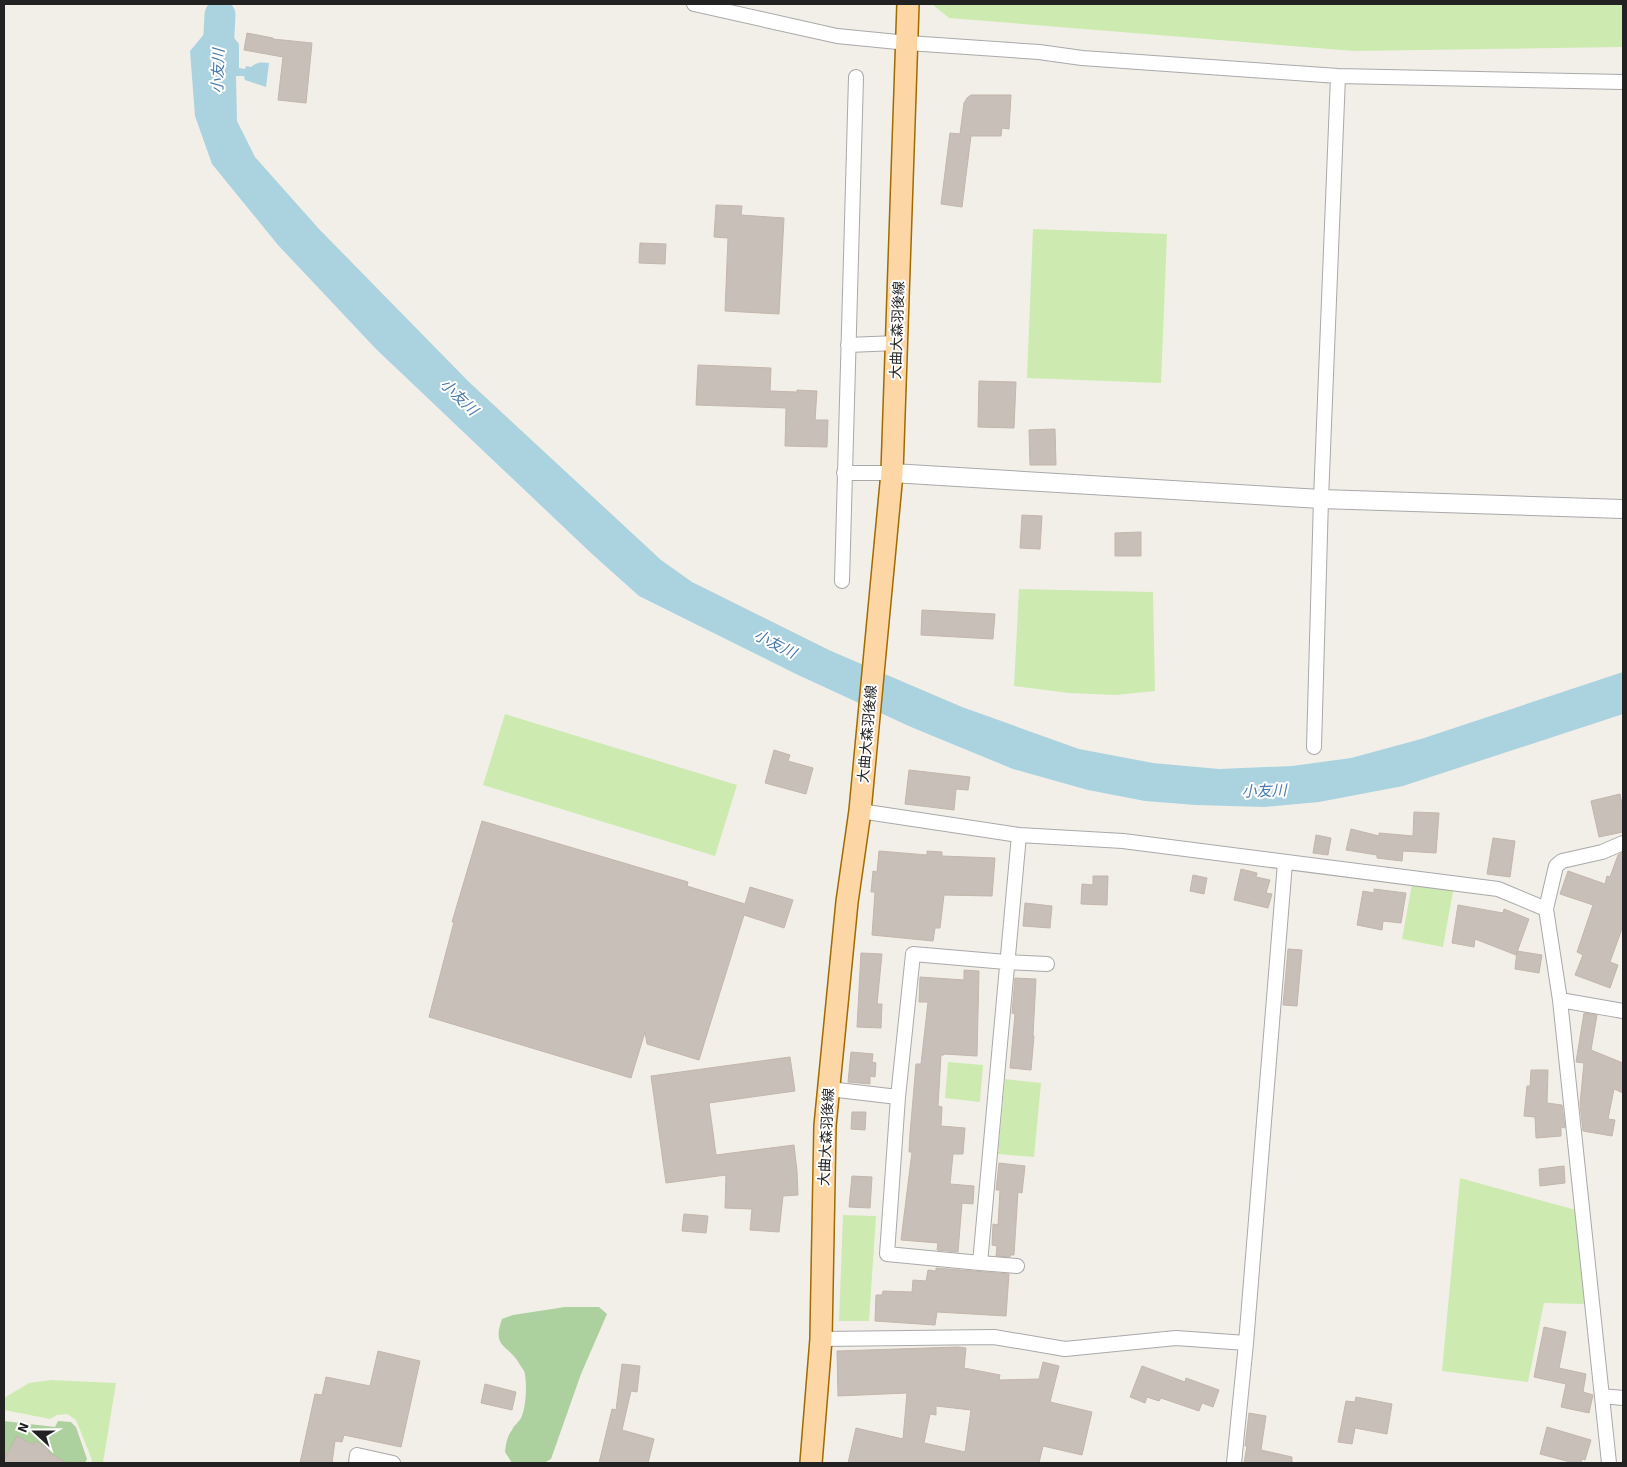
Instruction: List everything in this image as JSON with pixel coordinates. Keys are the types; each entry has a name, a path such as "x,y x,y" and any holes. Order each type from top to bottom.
{"main road":[{"name":"大曲大森羽後線","path":"811,1463 821,1339 825,1126 847,902 860,811 892,473 908,7"}],"street":[{"path":"694,4 837,36 1039,52 1082,58 1338,76 1623,82"},
{"path":"1314,747 1321,499 1338,76"},
{"path":"842,581 856,77"},
{"path":"848,345 897,343"},
{"path":"844,473 892,473 1321,499 1623,509"},
{"path":"860,811 1018,835 1123,840 1285,863 1498,889 1546,909"},
{"path":"980,1263 1018,835"},
{"path":"1609,1463 1560,1000 1546,909 1556,866 1562,862 1602,852 1623,843"},
{"path":"1234,1463 1246,1343 1285,863"},
{"path":"1017,1266 887,1254 898,1097 913,954 1047,964"},
{"path":"1560,1000 1623,1011"},
{"path":"829,1089 898,1097"},
{"path":"821,1339 994,1337 1065,1349 1176,1338 1246,1343"},
{"path":"1602,1396 1623,1398"},
{"path":"356,1463 358,1455 394,1463"}],"green space":[{"path":"932,4 1623,4 1623,47 1354,51 949,18"},
{"path":"1033,229 1167,234 1161,383 1027,378"},
{"path":"1019,589 1153,592 1155,691 1116,695 1069,693 1014,686"},
{"path":"505,714 737,785 715,856 483,785"},
{"path":"1412,884 1453,891 1443,947 1402,939"},
{"path":"948,1062 983,1065 980,1102 945,1098"},
{"path":"1005,1079 1041,1083 1034,1157 998,1154"},
{"path":"1460,1178 1576,1210 1585,1304 1544,1303 1528,1382 1442,1371"},
{"path":"843,1215 876,1216 869,1321 839,1321"},
{"path":"565,1307 599,1307 607,1314 581,1374 551,1459 544,1463 512,1463 505,1452 507,1440 523,1414 526,1380 516,1358 500,1341 499,1329 502,1319 513,1315"},
{"path":"51,1380 116,1383 103,1463 91,1463 92,1460 76,1420 67,1414 57,1415 50,1419 4,1410 4,1398 29,1383"},
{"path":"4,1421 55,1427 58,1421 71,1422 76,1427 87,1459 85,1463 4,1463"}],"water":[{"path":"210,27 227,29 239,44 239,68 245,69 246,66 251,67 259,63 269,63 266,87 245,80 244,76 236,76 237,121 255,157 319,229 469,382 661,560 692,582 831,651 962,707 1079,749 1153,763 1219,769 1292,766 1351,758 1421,739 1623,672 1623,714 1403,786 1319,802 1265,807 1196,805 1145,801 1088,790 1013,769 911,727 796,674 639,596 591,553 376,349 278,245 212,164 195,116 190,51"}],"building":[{"path":"247,33 273,39 312,43 306,103 278,100 283,57 244,50"},
{"path":"971,95 1011,95 1009,129 1002,128 1001,136 971,136 962,207 941,204 950,133 960,134 964,103"},
{"path":"716,205 742,206 741,215 784,218 779,314 725,311 728,238 714,237"},
{"path":"640,243 666,244 665,264 639,263"},
{"path":"698,365 771,368 770,391 817,391 815,420 828,420 827,447 785,446 786,408 696,405"},
{"path":"979,381 1016,382 1014,428 978,427"},
{"path":"1055,429 1056,465 1030,465 1029,430"},
{"path":"1022,515 1042,516 1040,549 1020,548"},
{"path":"1141,532 1141,556 1115,556 1115,533"},
{"path":"922,610 995,614 993,639 921,635"},
{"path":"774,750 790,755 788,761 813,768 806,794 765,783"},
{"path":"909,770 970,777 968,790 956,789 954,810 905,804"},
{"path":"1620,794 1623,809 1623,832 1599,837 1591,801"},
{"path":"1414,812 1439,813 1436,853 1403,851 1402,861 1377,858 1377,855 1346,850 1351,829 1379,836 1379,833 1413,836"},
{"path":"482,821 688,882 687,886 745,904 750,887 793,900 784,928 744,915 699,1060 647,1044 645,1032 631,1078 429,1017 454,922 452,922"},
{"path":"1316,835 1331,838 1328,855 1313,853"},
{"path":"1493,838 1515,841 1510,877 1487,874"},
{"path":"879,851 927,855 927,851 942,852 942,856 995,858 992,896 944,895 940,928 935,928 933,941 872,935 875,892 871,892 873,871 877,872"},
{"path":"1623,852 1623,926 1610,962 1618,965 1610,988 1575,975 1583,955 1577,952 1593,905 1560,894 1568,871 1605,884 1607,876 1610,877 1618,855"},
{"path":"1241,869 1257,873 1256,877 1270,880 1266,893 1272,894 1268,908 1234,900"},
{"path":"1193,875 1207,878 1204,894 1190,891"},
{"path":"1093,876 1108,876 1107,905 1081,904 1082,884 1093,885"},
{"path":"1374,889 1406,893 1401,923 1383,921 1382,930 1357,925 1363,891 1374,893"},
{"path":"1025,903 1052,906 1050,928 1023,926"},
{"path":"1458,905 1503,913 1504,909 1529,919 1516,955 1475,939 1474,947 1452,943"},
{"path":"1288,949 1302,950 1297,1006 1283,1005"},
{"path":"1517,951 1542,955 1539,973 1515,969"},
{"path":"861,953 882,954 877,1004 882,1004 881,1028 857,1027"},
{"path":"964,970 979,971 977,1056 941,1055 938,1106 942,1107 941,1126 965,1128 963,1154 953,1154 950,1184 974,1186 973,1204 962,1203 958,1252 937,1250 938,1243 901,1240 912,1152 909,1152 916,1064 921,1064 928,1002 919,1002 920,977 964,980"},
{"path":"1015,978 1036,979 1031,1070 1010,1068 1015,1014 1012,1013"},
{"path":"1584,1013 1597,1015 1591,1050 1623,1063 1623,1093 1614,1089 1608,1119 1615,1120 1612,1136 1583,1131 1580,1104 1584,1063 1576,1062"},
{"path":"851,1052 873,1054 872,1062 876,1063 875,1077 870,1076 870,1084 848,1082"},
{"path":"790,1057 795,1091 709,1103 716,1155 794,1145 798,1195 783,1196 779,1232 750,1230 752,1209 725,1208 726,1175 666,1183 651,1076"},
{"path":"1531,1070 1548,1070 1547,1103 1562,1105 1565,1128 1561,1127 1561,1136 1536,1138 1535,1117 1524,1116 1527,1086 1530,1086"},
{"path":"852,1112 866,1112 865,1130 851,1129"},
{"path":"999,1163 1025,1166 1022,1193 1018,1192 1014,1255 1010,1255 1010,1257 996,1256 997,1246 992,1245 993,1224 998,1225 1000,1190 996,1190"},
{"path":"1564,1166 1565,1183 1540,1186 1539,1169"},
{"path":"852,1176 872,1177 870,1208 849,1207"},
{"path":"684,1214 708,1216 706,1233 682,1231"},
{"path":"936,1268 1009,1274 1006,1316 937,1312 935,1325 875,1321 876,1295 882,1295 883,1291 912,1292 913,1280 926,1281 928,1270 936,1271"},
{"path":"1544,1327 1566,1332 1559,1368 1586,1374 1583,1392 1593,1395 1589,1413 1561,1407 1566,1384 1534,1377"},
{"path":"966,1348 964,1368 1000,1375 999,1380 1039,1379 1043,1362 1059,1366 1050,1402 1092,1412 1082,1455 1043,1446 1039,1463 848,1463 856,1428 903,1439 907,1393 838,1396 837,1351","holes":["936,1406 971,1410 965,1452 924,1443 930,1414 936,1415"]},
{"path":"378,1351 420,1361 401,1447 344,1435 342,1442 335,1441 332,1463 300,1463 315,1394 322,1395 326,1377 370,1386"},
{"path":"622,1364 640,1366 637,1392 631,1391 622,1430 654,1439 648,1463 599,1463 612,1409 616,1410"},
{"path":"1142,1366 1185,1382 1186,1378 1219,1390 1213,1407 1202,1403 1199,1411 1161,1398 1159,1401 1147,1397 1145,1403 1130,1397"},
{"path":"485,1384 516,1392 512,1410 481,1403"},
{"path":"1356,1397 1392,1404 1387,1434 1355,1428 1352,1444 1338,1442 1346,1401 1355,1402"},
{"path":"1249,1413 1266,1416 1261,1450 1292,1457 1292,1463 1244,1463"},
{"path":"1547,1427 1591,1440 1585,1460 1582,1459 1581,1463 1574,1463 1540,1454"},
{"path":"17,1436 33,1445 35,1441 50,1449 48,1452 67,1463 4,1463 4,1459"}],"waterway":[{"name":"小友川","path":"217,70 220,15"}]}
